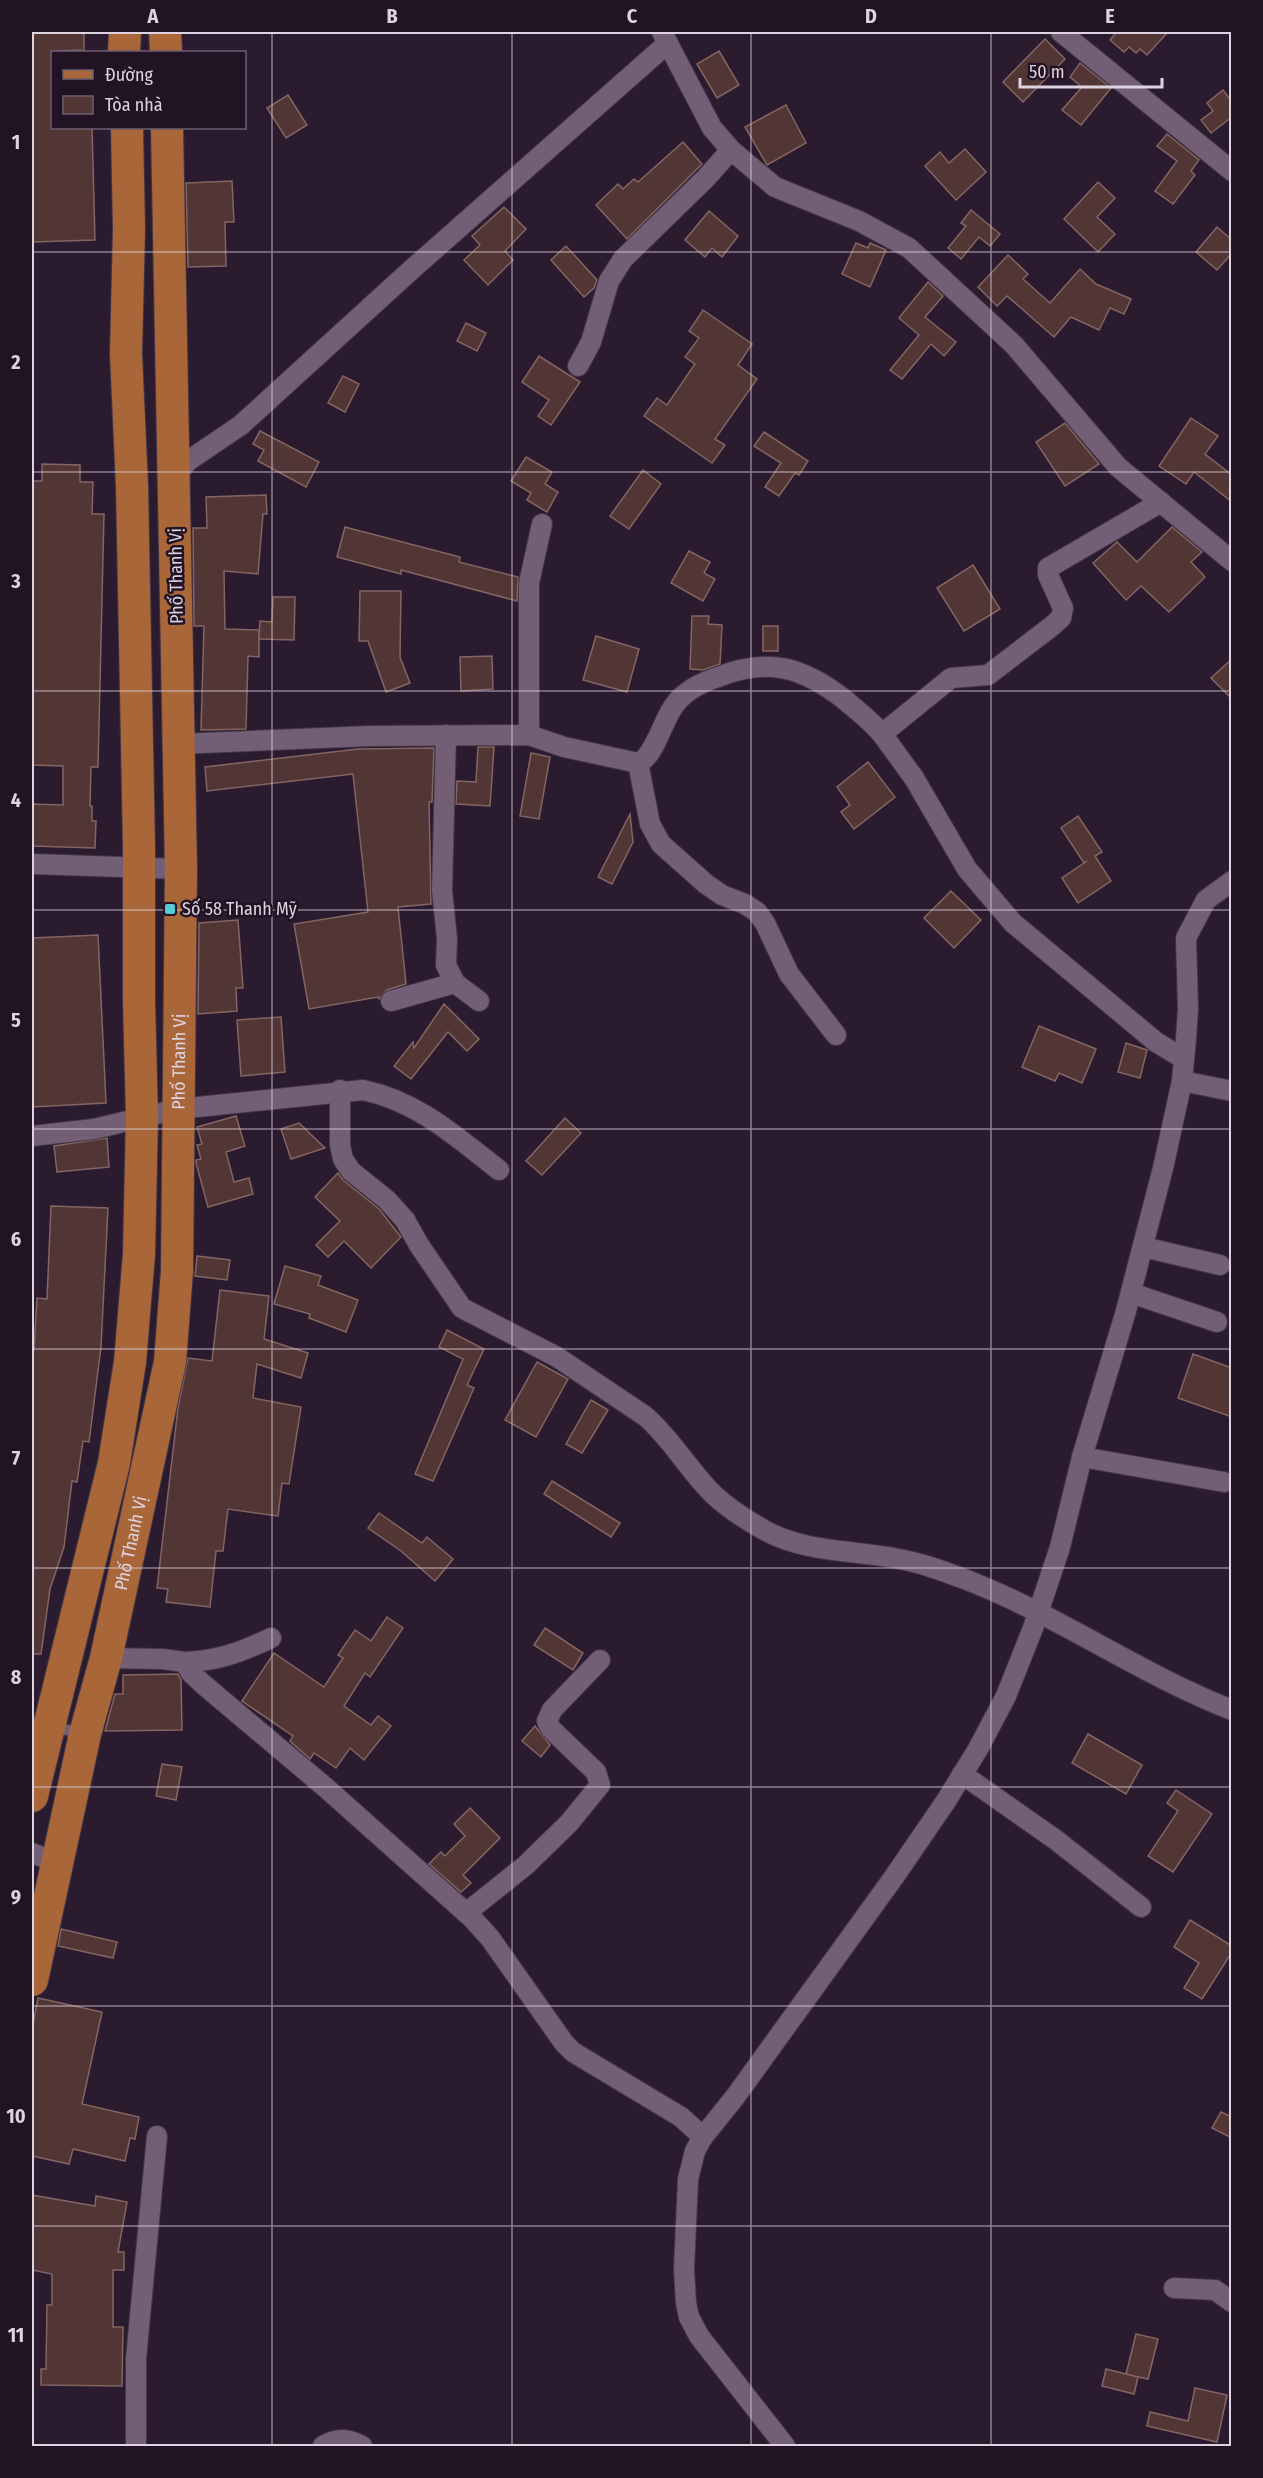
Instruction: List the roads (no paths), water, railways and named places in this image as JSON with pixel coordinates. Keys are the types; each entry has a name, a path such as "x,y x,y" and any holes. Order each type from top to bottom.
{"main road":[{"path":"124,51 125,32"},
{"path":"165,32 166,51"},
{"name":"Phố Thanh Vị","path":"32,1796 39,1724 114,1463 130,1362 139,1254 142,1117 140,868 132,486 126,354 129,229 127,129"},
{"name":"Phố Thanh Vị","path":"32,1980 45,1858 85,1734 106,1658 170,1362 177,1271 181,869 167,129"}],"street":[{"path":"1061,32 1232,171"},
{"path":"175,476 188,461 241,425 665,37 712,128 730,150 775,186 859,221 909,248 1014,345 1118,467 1232,561"},
{"path":"578,366 591,342 609,281 623,259 706,178 730,150"},
{"path":"882,734 951,678 988,675 1052,626 1060,618 1063,609 1048,575 1048,568 1161,502"},
{"path":"530,735 530,583 542,524"},
{"path":"178,744 370,736 530,735 564,747 638,763 648,756 667,715 677,700 705,682 748,667 777,667 812,677 871,720 914,778 968,869 1013,923 1054,960 1156,1042 1184,1059"},
{"path":"446,735 442,890 447,939 446,965 455,984 478,1001"},
{"path":"638,763 650,824 661,844 706,884 722,895 745,904 757,912 765,922 789,974 836,1035"},
{"path":"32,864 181,869"},
{"path":"781,2445 699,2336 689,2317 684,2269 688,2179 695,2151 703,2137 888,1887 962,1774 1006,1696 1060,1547 1082,1457 1131,1293 1163,1168 1182,1080 1188,1009 1186,938 1206,900 1232,881"},
{"path":"391,1001 455,984"},
{"path":"1182,1080 1232,1091"},
{"path":"32,1136 94,1129 178,1109 340,1090 363,1090 381,1094 428,1115 499,1170"},
{"path":"340,1090 340,1145 343,1159 351,1171 387,1200 405,1220 419,1245 462,1308 557,1357 645,1416 659,1427 713,1494 732,1510 767,1532 792,1542 924,1564 969,1580 1038,1612 1173,1683 1232,1710"},
{"path":"1143,1247 1220,1264"},
{"path":"1131,1293 1216,1322"},
{"path":"1082,1457 1224,1482"},
{"path":"106,1658 210,1661 240,1653 271,1638"},
{"path":"466,1913 526,1865 569,1823 600,1785 596,1772 551,1729 547,1721 552,1710 600,1660"},
{"path":"185,1662 191,1673 204,1686 325,1787 466,1913 490,1938 535,2005 573,2052 662,2104 703,2137"},
{"path":"962,1774 1056,1840 1141,1907"},
{"path":"136,2446 136,2359 157,2136"},
{"path":"1174,2288 1215,2290 1232,2302"},
{"path":"322,2446 335,2439 352,2441 362,2446"}],"lane":[{"path":"39,1724 85,1734"}],"place":[{"name":"Số 58 Thanh Mỹ","path":"170,909"}]}
